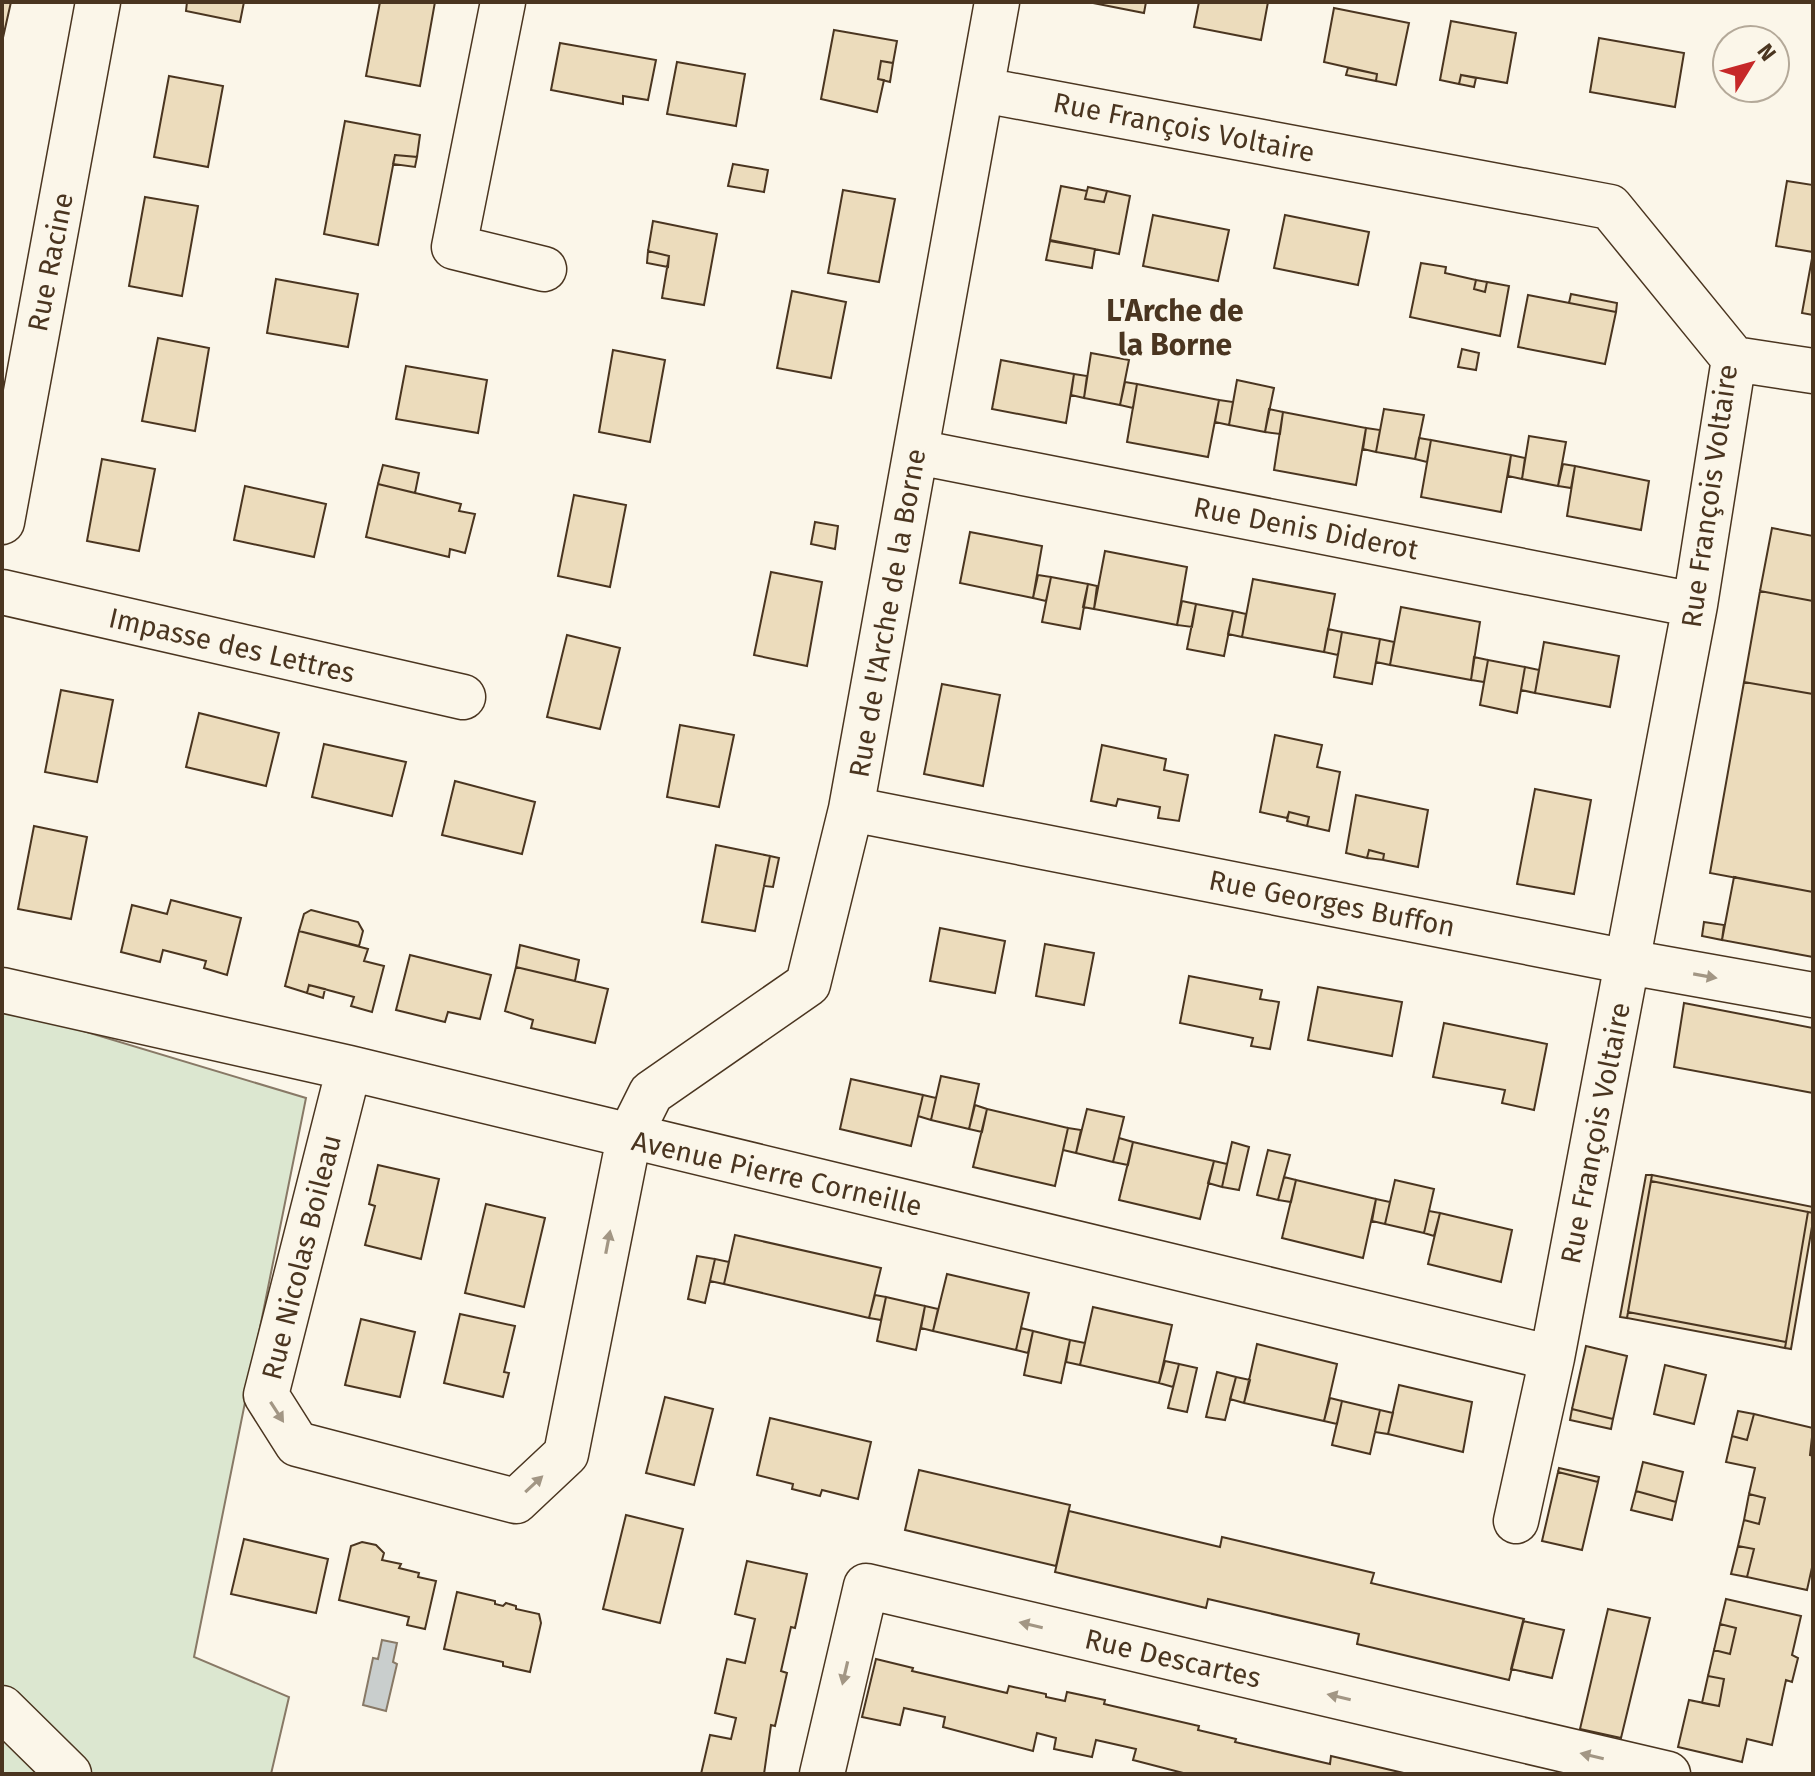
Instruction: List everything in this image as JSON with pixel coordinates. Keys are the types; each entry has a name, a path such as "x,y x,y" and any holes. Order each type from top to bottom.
{"street":[{"name":"Rue Racine","path":"2,522 98,2"},
{"path":"503,2 454,247 544,269"},
{"name":"Rue de l'Arche de la Borne","path":"629,1137 651,1093 808,984 851,809 997,2"},
{"name":"Rue François Voltaire","path":"983,90 1610,207 1734,359 1695,605 1552,1358 1516,1521"},
{"path":"1734,359 1813,371"},
{"name":"Rue Denis Diderot","path":"917,452 1695,605"},
{"name":"Impasse des Lettres","path":"2,592 463,697"},
{"name":"Rue Georges Buffon","path":"851,809 1628,962 1813,995"},
{"name":"Avenue Pierre Corneille","path":"2,990 349,1068 1552,1358"},
{"name":"Rue Nicolas Boileau","path":"349,1068 266,1395 297,1444 516,1501 566,1454 629,1137"},
{"name":"Rue Descartes","path":"822,1774 866,1586 1668,1774"},
{"path":"2,1708 69,1774"}],"green space":[{"path":"2,1011 30,1015 306,1098 194,1657 289,1697 271,1774 2,1774"}],"shaded area":[{"path":"382,1640 397,1643 393,1662 397,1664 386,1711 363,1705 373,1658 378,1659"}],"building":[{"path":"2,2 11,2 2,42"},
{"path":"187,2 244,2 240,22 186,11"},
{"path":"380,2 435,2 420,86 366,76"},
{"path":"1088,2 1146,2 1144,13"},
{"path":"1199,2 1268,2 1261,40 1194,27"},
{"path":"1334,8 1409,23 1396,85 1376,81 1377,74 1324,62"},
{"path":"1451,21 1516,33 1507,83 1461,75 1459,84 1440,80"},
{"path":"834,30 897,41 893,63 881,61 878,79 884,80 877,112 821,99"},
{"path":"1599,38 1684,53 1675,107 1590,92"},
{"path":"560,43 656,60 648,100 623,96 623,104 551,90"},
{"path":"881,61 893,63 890,82 878,79"},
{"path":"677,62 745,74 736,126 667,114"},
{"path":"1348,68 1377,74 1376,81 1346,75"},
{"path":"1461,75 1476,78 1474,87 1459,84"},
{"path":"169,76 223,86 208,167 154,157"},
{"path":"345,121 420,135 417,157 395,155 378,245 324,234"},
{"path":"395,155 417,157 415,167 393,164"},
{"path":"733,164 768,170 764,192 728,186"},
{"path":"1787,181 1813,185 1813,252 1776,246"},
{"path":"1061,186 1087,191 1085,199 1104,202 1107,191 1130,196 1119,254 1050,240"},
{"path":"1088,187 1107,191 1104,202 1085,199"},
{"path":"843,190 895,199 879,282 828,273"},
{"path":"145,197 198,206 182,296 129,286"},
{"path":"1153,215 1229,230 1218,281 1143,266"},
{"path":"1285,215 1369,232 1358,285 1274,268"},
{"path":"653,221 717,234 704,305 662,298 669,256 648,251"},
{"path":"1050,241 1095,249 1092,268 1046,260"},
{"path":"648,251 669,256 668,267 647,263"},
{"path":"1813,253 1813,315 1802,313"},
{"path":"1421,263 1446,267 1445,273 1476,280 1474,289 1485,292 1487,282 1509,286 1500,336 1410,317"},
{"path":"276,279 358,294 348,347 267,333"},
{"path":"1476,280 1487,282 1485,292 1474,289"},
{"path":"792,291 846,302 831,378 777,368"},
{"path":"1571,294 1617,303 1616,312 1569,303"},
{"path":"1528,295 1616,312 1605,364 1518,347"},
{"path":"158,338 209,348 195,431 142,421"},
{"path":"1462,349 1479,353 1476,370 1458,367"},
{"path":"613,350 665,360 650,442 599,432"},
{"path":"1091,353 1129,360 1120,405 1084,398"},
{"path":"1001,360 1074,374 1066,423 992,409"},
{"path":"406,366 487,380 478,433 396,419"},
{"path":"1074,374 1087,376 1084,398 1071,395"},
{"path":"1237,380 1274,388 1265,432 1229,425"},
{"path":"1125,382 1137,384 1133,408 1120,405"},
{"path":"1137,384 1219,400 1208,457 1127,442"},
{"path":"1219,400 1233,402 1229,425 1215,422"},
{"path":"1269,409 1283,412 1280,434 1265,432"},
{"path":"1384,409 1424,415 1415,459 1376,452"},
{"path":"1283,412 1366,428 1356,485 1274,470"},
{"path":"1366,428 1380,430 1376,452 1363,449"},
{"path":"1529,436 1566,442 1558,486 1522,479"},
{"path":"1419,438 1431,440 1427,462 1415,459"},
{"path":"1431,440 1511,455 1501,512 1421,497"},
{"path":"1511,455 1525,458 1522,479 1508,476"},
{"path":"102,459 155,469 139,551 87,541"},
{"path":"1563,464 1575,466 1571,488 1558,486"},
{"path":"383,465 419,473 415,493 378,484"},
{"path":"1575,466 1649,481 1641,530 1567,516"},
{"path":"378,484 461,504 459,511 475,514 465,553 450,549 449,557 366,537"},
{"path":"245,486 326,504 314,557 234,540"},
{"path":"574,495 626,505 610,587 558,576"},
{"path":"815,522 838,526 835,549 811,544"},
{"path":"1772,528 1813,536 1813,601 1760,591"},
{"path":"970,532 1042,546 1033,598 960,583"},
{"path":"1105,551 1187,567 1177,625 1094,609"},
{"path":"771,572 822,582 807,666 754,655"},
{"path":"1038,575 1051,577 1046,601 1033,598"},
{"path":"1051,577 1088,584 1080,629 1042,622"},
{"path":"1253,579 1335,594 1324,652 1242,637"},
{"path":"1088,584 1097,586 1094,609 1083,607"},
{"path":"1760,591 1813,601 1813,694 1744,682"},
{"path":"1182,601 1196,604 1192,627 1177,625"},
{"path":"1196,604 1233,611 1224,656 1187,649"},
{"path":"1401,607 1480,622 1471,680 1390,665"},
{"path":"1233,611 1246,614 1242,637 1228,634"},
{"path":"1328,629 1342,632 1338,655 1324,652"},
{"path":"1342,632 1380,639 1372,684 1334,677"},
{"path":"567,635 620,648 600,729 547,717"},
{"path":"1380,639 1394,642 1390,665 1376,662"},
{"path":"1544,642 1619,656 1610,707 1535,693"},
{"path":"1474,657 1488,660 1484,682 1471,680"},
{"path":"1488,660 1525,667 1517,713 1480,705"},
{"path":"1525,667 1539,670 1535,693 1521,690"},
{"path":"1744,682 1813,694 1813,892 1710,873"},
{"path":"942,684 1000,695 983,786 924,774"},
{"path":"61,690 113,700 97,782 45,772"},
{"path":"199,713 279,733 266,786 186,767"},
{"path":"680,725 734,735 719,807 667,797"},
{"path":"1275,735 1322,745 1317,767 1340,772 1329,831 1307,826 1309,817 1289,812 1287,818 1260,812"},
{"path":"324,744 406,762 392,816 312,797"},
{"path":"1102,745 1166,759 1164,770 1188,775 1179,821 1158,818 1160,807 1118,799 1116,806 1091,801"},
{"path":"455,781 535,802 522,854 442,835"},
{"path":"1535,789 1591,800 1574,894 1517,884"},
{"path":"1356,795 1428,810 1418,867 1383,860 1384,854 1369,850 1367,858 1346,853"},
{"path":"1289,812 1309,817 1307,826 1287,821"},
{"path":"34,826 87,837 71,919 18,909"},
{"path":"716,845 770,856 755,931 702,922"},
{"path":"1369,850 1384,854 1383,860 1367,858"},
{"path":"770,856 779,858 773,887 764,886"},
{"path":"1734,877 1813,892 1813,957 1722,940"},
{"path":"171,900 241,918 227,975 204,968 206,961 163,950 160,962 121,952 132,905 167,914"},
{"path":"311,910 358,922 363,931 359,946 299,931 304,914"},
{"path":"1704,922 1724,925 1722,940 1702,936"},
{"path":"940,928 1005,941 995,993 930,981"},
{"path":"299,931 368,949 364,961 384,966 372,1012 351,1006 354,997 309,985 307,993 285,986"},
{"path":"1045,944 1094,953 1084,1005 1036,996"},
{"path":"520,945 579,960 575,981 516,967"},
{"path":"410,955 491,975 480,1019 448,1012 445,1022 396,1010"},
{"path":"516,967 608,989 595,1043 531,1028 533,1020 505,1011"},
{"path":"1189,976 1262,990 1260,999 1279,1002 1270,1049 1251,1046 1253,1038 1180,1023"},
{"path":"309,985 325,989 323,998 307,993"},
{"path":"1318,987 1402,1002 1392,1056 1308,1040"},
{"path":"1684,1003 1813,1028 1813,1093 1674,1067"},
{"path":"1444,1023 1547,1044 1534,1110 1502,1103 1505,1090 1433,1077"},
{"path":"941,1076 979,1084 969,1129 931,1120"},
{"path":"851,1079 923,1095 911,1146 840,1129"},
{"path":"923,1095 936,1098 931,1120 918,1116"},
{"path":"975,1105 987,1109 982,1132 969,1129"},
{"path":"987,1109 1068,1128 1055,1186 973,1167"},
{"path":"1087,1109 1124,1117 1113,1162 1076,1153"},
{"path":"1068,1128 1081,1130 1076,1153 1063,1150"},
{"path":"1119,1138 1133,1142 1128,1165 1113,1162"},
{"path":"1133,1142 1214,1161 1200,1219 1119,1200"},
{"path":"1232,1142 1249,1147 1239,1190 1222,1187"},
{"path":"1268,1150 1290,1155 1278,1200 1257,1195"},
{"path":"1214,1161 1227,1164 1222,1187 1208,1183"},
{"path":"378,1165 439,1179 421,1259 365,1245 375,1206 369,1204"},
{"path":"1646,1175 1652,1175 1627,1318 1620,1317"},
{"path":"1652,1175 1813,1207 1813,1213 1651,1181"},
{"path":"1284,1177 1296,1180 1291,1202 1278,1200"},
{"path":"1296,1180 1376,1199 1363,1258 1282,1238"},
{"path":"1395,1180 1434,1189 1424,1233 1385,1224"},
{"path":"1651,1181 1808,1212 1786,1342 1628,1312"},
{"path":"1376,1199 1390,1202 1385,1224 1372,1221"},
{"path":"486,1204 545,1218 524,1307 465,1293"},
{"path":"1429,1211 1440,1213 1434,1236 1424,1233"},
{"path":"1808,1212 1813,1213 1813,1221 1791,1349 1785,1348"},
{"path":"1440,1213 1512,1230 1501,1282 1428,1264"},
{"path":"735,1235 881,1268 869,1318 724,1284"},
{"path":"697,1256 715,1259 705,1303 688,1299"},
{"path":"715,1259 729,1262 724,1284 710,1281"},
{"path":"947,1274 1029,1293 1016,1350 933,1331"},
{"path":"875,1295 886,1297 881,1320 869,1318"},
{"path":"886,1297 925,1306 916,1350 877,1341"},
{"path":"925,1306 938,1309 933,1331 921,1328"},
{"path":"1093,1307 1172,1325 1159,1383 1080,1365"},
{"path":"1628,1312 1786,1342 1785,1348 1627,1318"},
{"path":"460,1314 515,1326 504,1372 509,1373 503,1397 444,1383"},
{"path":"361,1319 415,1332 400,1397 345,1385"},
{"path":"1021,1328 1033,1331 1028,1353 1016,1350"},
{"path":"1033,1331 1070,1340 1061,1383 1024,1375"},
{"path":"1070,1340 1085,1343 1080,1365 1066,1362"},
{"path":"1257,1344 1337,1364 1324,1421 1244,1403"},
{"path":"1586,1346 1627,1356 1613,1419 1572,1409"},
{"path":"1165,1361 1179,1364 1173,1387 1159,1383"},
{"path":"1179,1364 1197,1368 1187,1412 1168,1408"},
{"path":"1665,1365 1706,1375 1694,1424 1654,1414"},
{"path":"1217,1372 1236,1377 1225,1420 1206,1417"},
{"path":"1236,1377 1250,1380 1244,1403 1230,1399"},
{"path":"1399,1385 1472,1402 1463,1452 1388,1434"},
{"path":"665,1397 713,1409 694,1485 646,1473"},
{"path":"1330,1398 1342,1401 1337,1424 1324,1421"},
{"path":"1342,1401 1380,1410 1370,1454 1332,1445"},
{"path":"1572,1409 1613,1419 1611,1429 1570,1420"},
{"path":"1380,1410 1393,1413 1388,1434 1375,1432"},
{"path":"1738,1411 1754,1414 1747,1440 1732,1436"},
{"path":"1754,1414 1813,1428 1810,1455 1813,1456 1813,1563 1807,1590 1747,1577 1754,1549 1738,1546 1744,1520 1759,1524 1765,1498 1749,1494 1755,1468 1726,1462 1732,1436 1747,1440"},
{"path":"770,1418 871,1442 858,1499 822,1490 820,1496 792,1489 793,1484 757,1475"},
{"path":"1643,1462 1683,1472 1676,1502 1636,1491"},
{"path":"1559,1468 1599,1477 1598,1482 1558,1472"},
{"path":"919,1470 1070,1505 1056,1566 905,1530"},
{"path":"1558,1472 1598,1482 1582,1550 1542,1541"},
{"path":"1636,1491 1676,1502 1672,1520 1631,1510"},
{"path":"1749,1494 1765,1498 1759,1524 1744,1520"},
{"path":"1069,1511 1220,1547 1222,1537 1374,1573 1371,1583 1524,1619 1509,1680 1357,1644 1359,1634 1208,1599 1206,1608 1055,1572"},
{"path":"626,1515 683,1529 660,1623 603,1609"},
{"path":"244,1539 328,1559 316,1613 231,1594"},
{"path":"362,1542 376,1545 384,1553 382,1560 401,1564 399,1568 436,1581 425,1629 407,1625 409,1617 339,1600 351,1546"},
{"path":"1738,1546 1754,1549 1747,1577 1731,1574"},
{"path":"747,1561 807,1574 781,1671 787,1673 775,1726 771,1725 764,1774 701,1774 710,1735 731,1739 736,1718 715,1713 727,1659 745,1663 755,1619 735,1614"},
{"path":"457,1592 539,1614 541,1623 530,1672 503,1666 503,1662 444,1649"},
{"path":"1726,1599 1801,1616 1792,1655 1798,1658 1792,1682 1786,1680 1772,1745 1747,1739 1742,1762 1678,1747 1689,1700 1719,1706 1724,1679 1708,1676 1714,1650 1730,1654 1736,1628 1720,1624"},
{"path":"1608,1609 1650,1618 1621,1738 1580,1729"},
{"path":"1523,1621 1564,1630 1552,1678 1511,1669"},
{"path":"1720,1624 1736,1628 1730,1654 1714,1650"},
{"path":"876,1659 913,1668 912,1671 1007,1693 1009,1686 1065,1701 1067,1692 1105,1700 1104,1704 1199,1726 1198,1730 1236,1739 1235,1742 1330,1764 1331,1756 1408,1774 1187,1774 1133,1760 1136,1749 1096,1740 1092,1757 1054,1749 1056,1738 1037,1733 1033,1751 943,1727 945,1717 904,1708 900,1725 862,1717"},
{"path":"1708,1676 1724,1679 1719,1706 1702,1703"}],"district":[{"name":"L'Arche de la Borne","path":"1175,328"}]}
